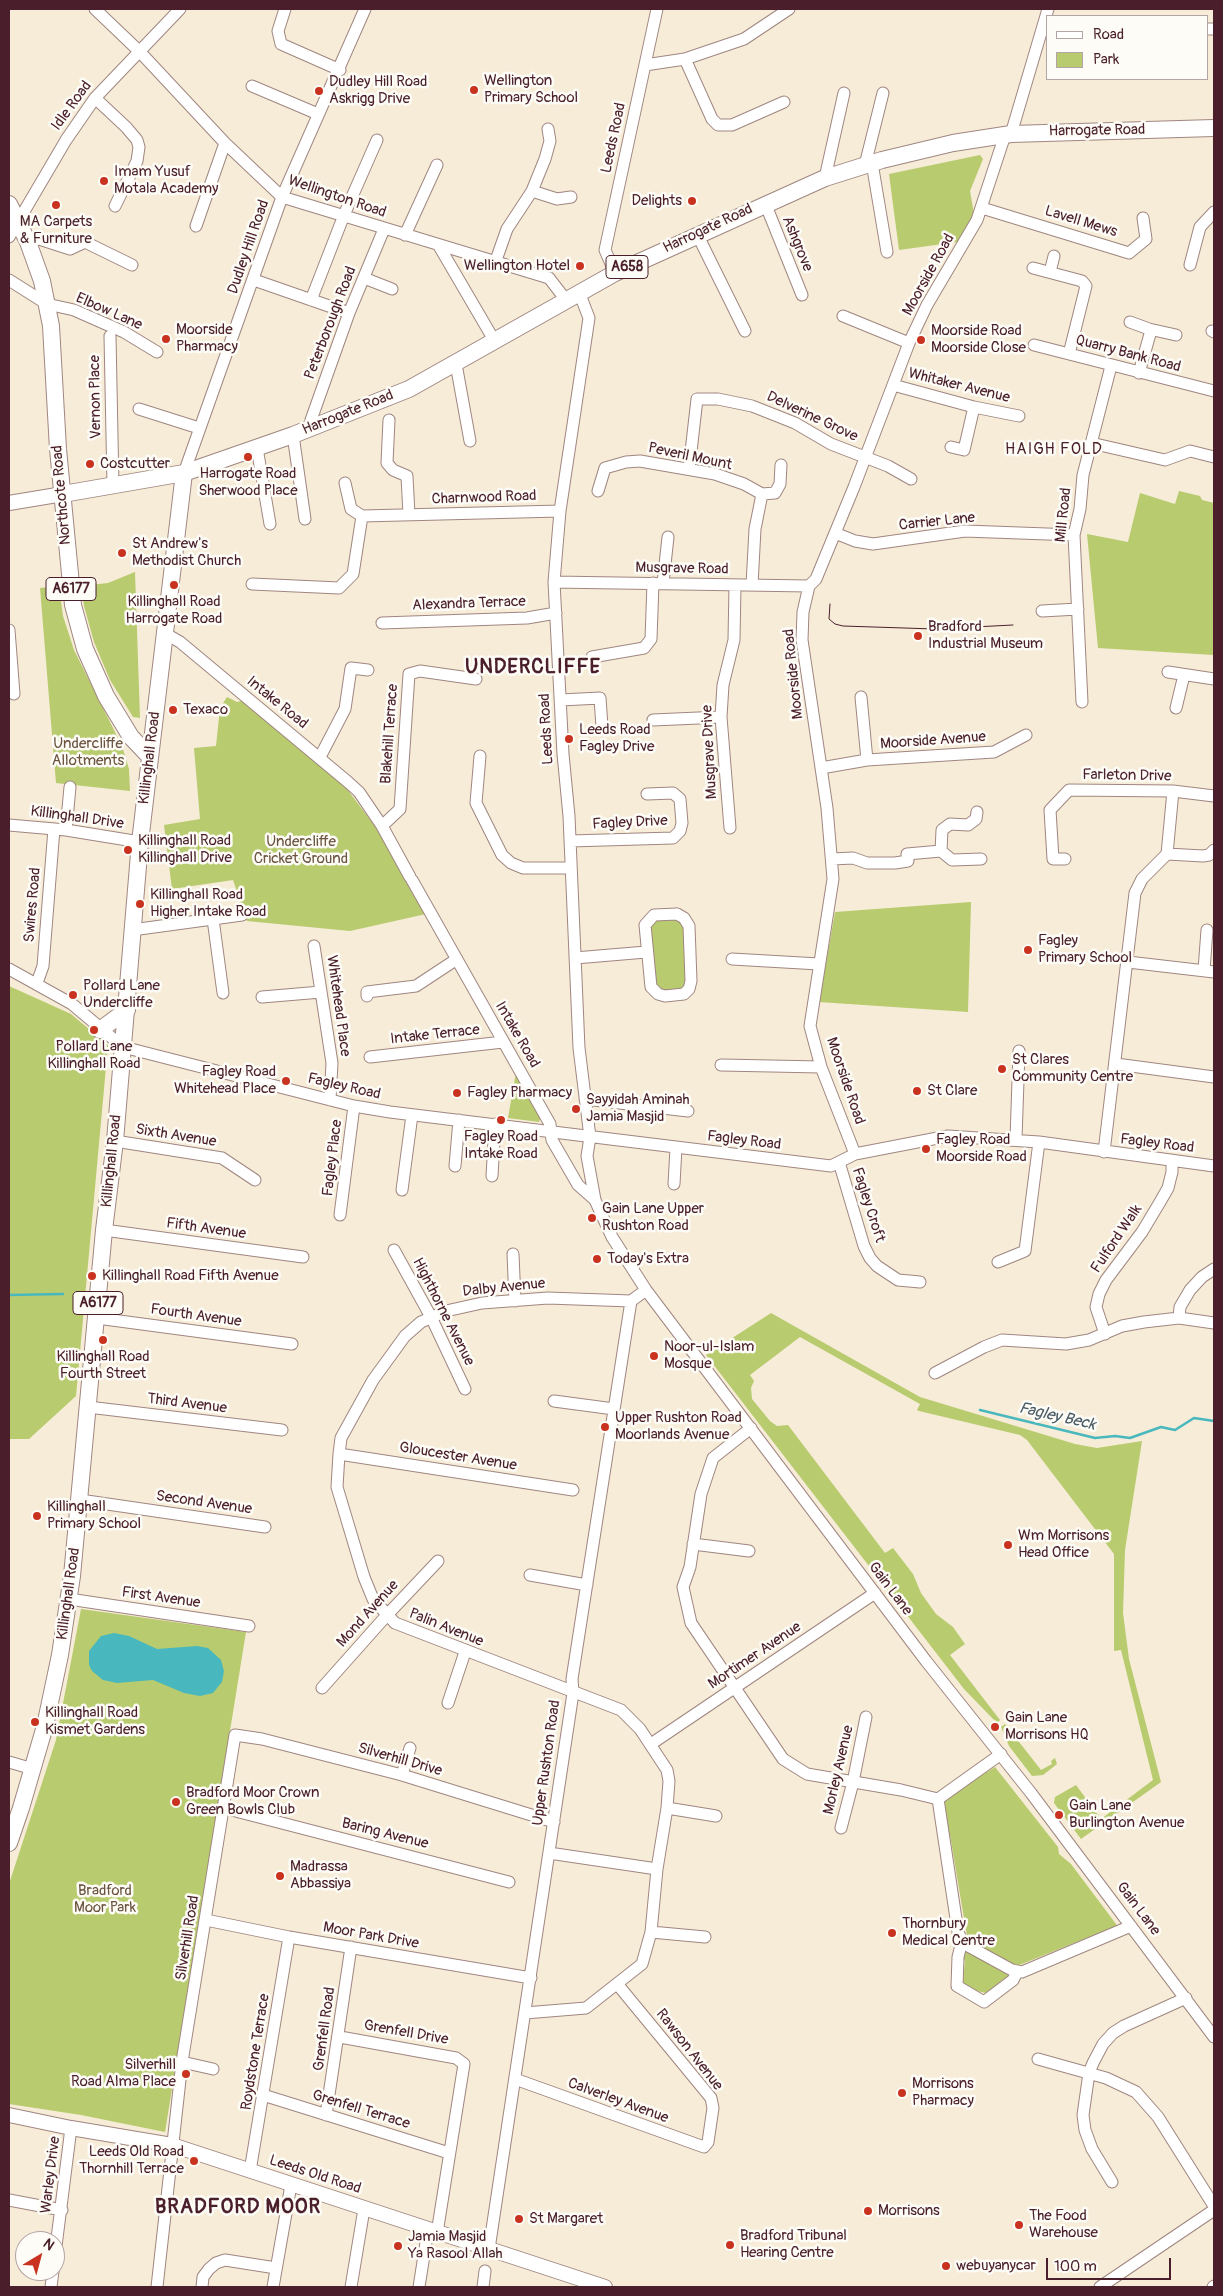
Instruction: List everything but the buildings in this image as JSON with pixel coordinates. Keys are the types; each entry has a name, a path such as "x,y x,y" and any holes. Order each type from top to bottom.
{"highway":[{"name":"Harrogate Road","path":"63,494 184,473 313,428 409,389 615,273 765,203 825,178 868,164 953,143 1008,134 1214,128"},
{"name":"A6177","path":"9,204 17,221"},
{"name":"Northcote Road","path":"17,221 28,242 47,304 51,326 58,449 73,605 85,649 106,696 131,737 149,756"},
{"name":"Killinghall Road","path":"9,1843 33,1769 60,1655 69,1600 80,1500 104,1230 115,1141 140,842 184,473"},
{"path":"100,1030 127,1010"}],"main road":[{"name":"A658","path":"9,503 63,494"},
{"name":"Leeds Old Road","path":"9,2115 71,2128 172,2145 432,2232 605,2287"}],"street":[{"name":"Wellington Road","path":"95,9 140,52 225,143 282,197 344,215 384,230 549,278 573,296"},
{"name":"Idle Road","path":"9,237 67,139 95,98 110,80 140,52 180,9"},
{"path":"285,9 278,31 281,44 340,70"},
{"name":"Dudley Hill Road","path":"184,473 282,197 318,114 340,70 365,9"},
{"name":"Leeds Road","path":"615,273 605,250 657,9"},
{"path":"645,65 684,58 744,39 788,9"},
{"name":"Moorside Road","path":"855,1154 821,1067 810,1026 833,879 821,768 802,640 803,612 809,586 816,579 835,533 909,343 927,305 977,220 982,208 987,185 1008,134 1045,22"},
{"path":"684,58 712,120 718,125 732,125 784,102"},
{"path":"252,86 318,114"},
{"path":"825,178 844,93"},
{"path":"883,93 868,164 887,252"},
{"path":"95,98 126,127 137,140 139,147 137,161 115,206"},
{"path":"495,263 507,229 532,191 550,141 548,129"},
{"path":"311,300 344,215 377,140"},
{"path":"196,226 225,143"},
{"path":"405,235 437,165"},
{"path":"532,191 557,199 571,197"},
{"name":"Ashgrove","path":"765,203 802,295"},
{"name":"Lavell Mews","path":"982,208 1129,253 1146,239 1143,218"},
{"path":"1190,265 1200,227 1214,212"},
{"name":"Peterborough Road","path":"313,428 311,420 349,314 384,230"},
{"path":"697,234 745,331"},
{"path":"28,242 39,240 70,249 86,242 132,265"},
{"path":"439,246 494,340"},
{"path":"1050,272 1054,256"},
{"path":"1033,268 1082,281 1086,286 1068,354"},
{"path":"364,278 392,289"},
{"name":"Elbow Lane","path":"9,280 47,304 74,310 115,328 157,352"},
{"path":"254,280 349,314"},
{"name":"Leeds Road","path":"573,296 589,318 560,511 554,582 570,841 579,1048 590,1138"},
{"path":"843,316 909,343"},
{"path":"1130,322 1149,330 1176,335"},
{"path":"1139,373 1149,330"},
{"name":"Vernon Place","path":"110,336 113,486"},
{"name":"Quarry Bank Road","path":"1034,344 1112,366 1214,391"},
{"path":"456,364 470,441"},
{"name":"Mill Road","path":"1082,702 1074,534 1080,509 1083,475 1112,366"},
{"name":"Whitaker Avenue","path":"893,385 974,407 1019,416"},
{"name":"Delverine Grove","path":"690,469 697,399 718,400 752,406 795,423 831,444 865,457"},
{"path":"951,447 964,450 974,407"},
{"path":"139,409 199,428"},
{"path":"389,420 387,463 393,470 407,476 409,515"},
{"path":"293,435 305,520"},
{"path":"1091,443 1165,460 1190,451 1214,457"},
{"path":"257,448 270,524"},
{"path":"865,457 888,466 910,479"},
{"name":"Peveril Mount","path":"598,491 602,472 609,466 640,461 690,469 744,484 762,494"},
{"path":"752,585 755,528 762,494 775,493 780,484 782,465"},
{"path":"252,584 339,588 353,574 362,516 351,509 345,483"},
{"name":"Charnwood Road","path":"362,516 560,511"},
{"name":"Carrier Lane","path":"835,533 855,541 873,544 965,531 1074,534"},
{"path":"592,657 644,648 651,639 658,583 668,537"},
{"name":"Musgrave Road","path":"554,582 809,586"},
{"name":"Musgrave Drive","path":"730,828 721,717 723,685 734,640 735,585"},
{"path":"1042,611 1078,609"},
{"name":"Alexandra Terrace","path":"382,622 527,618 556,613"},
{"path":"9,630 12,686"},
{"name":"Intake Road","path":"166,634 180,642 320,757 359,792 382,826 550,1124 550,1133 578,1185 595,1200"},
{"path":"320,757 345,709 351,668 368,670"},
{"name":"Blakehill Terrace","path":"382,826 400,809 408,674 420,671 476,679"},
{"path":"1168,672 1214,679"},
{"path":"1176,708 1184,675"},
{"name":"Moorside Avenue","path":"861,697 867,760"},
{"path":"561,700 600,698 602,726"},
{"path":"653,720 721,717"},
{"name":"Moorside Avenue","path":"821,768 867,760 994,752 1026,736"},
{"path":"480,756 476,802 502,855 523,868 571,868"},
{"path":"66,830 70,787"},
{"name":"Farleton Drive","path":"1066,859 1053,859 1050,810 1069,790 1173,791 1214,796"},
{"path":"1104,1152 1135,893 1142,879 1168,854 1173,791"},
{"name":"Fagley Drive","path":"570,841 673,838 680,831 682,823 680,799 674,793 647,794"},
{"path":"941,851 942,830 950,824 968,825 976,819 977,812"},
{"name":"Killinghall Drive","path":"9,825 66,830 140,842"},
{"name":"Swires Road","path":"37,983 43,966 54,829"},
{"path":"1168,854 1203,856 1209,855 1214,850"},
{"path":"832,859 853,858 867,863 895,864 908,861 907,854 941,851 952,860 982,859"},
{"path":"677,914 684,918 689,926 691,981 689,989 684,994 658,994 651,987 646,952 645,925 649,919 654,915 677,914"},
{"path":"132,930 242,915"},
{"path":"213,919 223,993"},
{"path":"1128,962 1209,971 1207,930"},
{"name":"Whitehead Place","path":"314,946 332,1063 330,1100"},
{"path":"575,958 646,952"},
{"path":"367,996 367,992 416,986 457,959"},
{"path":"732,959 819,964"},
{"path":"9,969 72,1004 100,1030 123,1047"},
{"path":"262,997 321,992"},
{"name":"Intake Terrace","path":"370,1057 503,1042"},
{"name":"Fagley Road","path":"123,1047 354,1106 550,1133 831,1166 855,1154 948,1136 1016,1139 1214,1166"},
{"path":"1016,1139 1019,1052"},
{"path":"1116,1064 1214,1076"},
{"path":"721,1065 821,1067"},
{"path":"585,1099 688,1111"},
{"name":"Fagley Place","path":"340,1215 354,1106"},
{"path":"402,1190 412,1115"},
{"path":"455,1166 459,1120"},
{"path":"492,1176 495,1124"},
{"name":"Gain Lane","path":"590,1138 587,1156 595,1200 612,1238 646,1290 875,1593 1001,1754 1214,2037"},
{"name":"Sixth Avenue","path":"115,1141 222,1158 255,1180"},
{"path":"998,1262 1025,1251 1039,1142"},
{"path":"674,1184 676,1148"},
{"name":"Fulford Walk","path":"1105,1334 1096,1307 1099,1294 1106,1280 1142,1232 1168,1188 1172,1172 1172,1161"},
{"name":"Fagley Croft","path":"839,1162 864,1246 870,1258 877,1266 898,1280 920,1282"},
{"name":"Fifth Avenue","path":"104,1230 304,1257"},
{"name":"Highthorne Avenue","path":"394,1250 430,1317 464,1389"},
{"path":"513,1254 515,1301"},
{"path":"1178,1318 1180,1307 1190,1290 1202,1277 1214,1269"},
{"path":"630,1301 646,1290"},
{"name":"Dalby Avenue","path":"339,1454 341,1438 373,1380 405,1336 430,1317 463,1307 548,1298 630,1301"},
{"name":"Upper Rushton Road","path":"489,2249 573,1693 572,1679 630,1301"},
{"name":"Fourth Avenue","path":"97,1318 292,1344"},
{"path":"935,1373 984,1347 1002,1340 1066,1344 1089,1340 1122,1326 1178,1318 1214,1323"},
{"path":"554,1401 614,1409"},
{"name":"Third Avenue","path":"88,1407 282,1430"},
{"path":"751,1428 713,1458 701,1494 690,1567 683,1587 692,1623 783,1759 807,1774 901,1790 938,1799 1001,1754"},
{"name":"Gloucester Avenue","path":"339,1454 573,1490"},
{"name":"Palin Avenue","path":"339,1454 337,1487 364,1577 373,1599 395,1623 465,1652 622,1710 630,1717 651,1744 667,1770 669,1781 667,1808 657,1869 651,1932 642,1964 618,1985 586,2008 525,2013"},
{"name":"Second Avenue","path":"80,1500 265,1527"},
{"path":"693,1544 749,1551"},
{"name":"Mond Avenue","path":"322,1688 438,1561"},
{"path":"530,1575 587,1585"},
{"name":"Mortimer Avenue","path":"651,1744 875,1593"},
{"name":"First Avenue","path":"69,1600 249,1626"},
{"path":"448,1703 465,1652"},
{"name":"Morley Avenue","path":"841,1828 853,1782 866,1717"},
{"name":"Silverhill Drive","path":"235,1735 262,1739 402,1775 554,1822"},
{"name":"Silverhill Road","path":"157,2287 182,2062 235,1735"},
{"path":"402,1775 410,1748"},
{"path":"9,1762 33,1769"},
{"path":"938,1799 958,1932 962,1941 1017,1972"},
{"name":"Baring Avenue","path":"224,1808 509,1882"},
{"path":"667,1808 716,1816"},
{"path":"549,1853 657,1869"},
{"name":"Moor Park Drive","path":"206,1920 289,1937 531,1978"},
{"path":"962,1941 958,1957 957,1986 984,2002 1013,1980 1017,1972 1084,1948 1131,1926"},
{"path":"651,1932 705,1937"},
{"name":"Roydstone Terrace","path":"250,2171 289,1937"},
{"name":"Grenfell Road","path":"326,2115 340,2036 351,1947"},
{"name":"Rawson Avenue","path":"618,1985 711,2098 714,2108 708,2142"},
{"path":"1112,2182 1092,2149 1085,2130 1083,2115 1090,2073 1103,2044 1113,2033 1124,2026 1186,1998"},
{"name":"Grenfell Drive","path":"340,2036 456,2058 464,2064 449,2153"},
{"path":"1038,2059 1123,2084 1146,2101 1214,2206"},
{"path":"182,2062 214,2070"},
{"name":"Calverley Avenue","path":"515,2079 694,2145 704,2147 708,2142"},
{"name":"Grenfell Terrace","path":"263,2095 449,2153"},
{"name":"Warley Drive","path":"59,2231 71,2128"},
{"path":"418,2287 449,2153"},
{"path":"273,2287 291,2185"},
{"path":"9,2200 62,2210"},
{"path":"351,2287 364,2209"},
{"path":"1100,2287 1214,2210"},
{"path":"202,2287 203,2277 209,2269 216,2263 225,2260 276,2268"},
{"path":"483,2287 485,2271"}],"green space":[{"path":"980,155 983,159 970,191 974,214 957,242 899,250 889,174"},
{"path":"1179,491 1200,496 1202,500 1214,503 1214,655 1098,648 1087,534 1128,542 1140,493 1175,504"},
{"name":"Undercliffe Allotments","path":"135,572 140,718 133,717 110,680 94,642 84,606 81,586 108,583"},
{"name":"Undercliffe Allotments","path":"59,586 63,616 74,650 122,746 129,769 130,791 56,783 40,588"},
{"name":"Undercliffe Cricket Ground","path":"227,697 237,702 245,700 347,789 380,833 426,914 350,931 247,921 233,880 172,889 164,825 200,819 194,748 216,746 220,708"},
{"path":"971,902 968,1012 819,1002 835,912"},
{"path":"684,918 689,989 665,996 651,987 649,919"},
{"path":"9,986 71,1014 108,1045 76,1396 29,1439 9,1439"},
{"path":"516,1072 541,1116 539,1122 508,1118"},
{"path":"771,1313 920,1397 1075,1444 1097,1448 1142,1441 1125,1550 1123,1613 1129,1659 1161,1782 1081,1839 1054,1803 1055,1797 1076,1785 1101,1819 1153,1780 1121,1650 1114,1651 1114,1554 1027,1440 1020,1435 919,1411 917,1410 920,1404 800,1337 750,1375 754,1381 751,1388 752,1399 770,1421 777,1426 788,1425 885,1553 893,1548 913,1574 921,1593 936,1614 953,1627 965,1644 950,1655 1000,1720 998,1722 993,1719 964,1689 706,1355"},
{"name":"Bradford Moor Park","path":"81,1609 246,1632 165,2132 81,2115 9,2104 9,1884 56,1740"},
{"path":"1005,1724 1041,1770 1052,1764 1051,1761 1055,1758 1057,1764 1043,1775 1032,1776 1009,1746 1001,1727"},
{"path":"995,1767 1058,1847 1059,1854 1071,1864 1119,1928 1098,1936 1094,1935 1017,1966 999,1960 977,1947 967,1936 950,1835 947,1833 943,1799"},
{"path":"967,1950 1010,1976 1005,1982 1000,1982 986,1993 976,1991 965,1985 963,1982 965,1961 962,1958"}],"water":[{"path":"114,1633 129,1636 157,1649 197,1646 208,1648 221,1660 224,1671 222,1682 213,1693 200,1696 184,1693 153,1680 117,1683 103,1680 92,1671 89,1665 89,1651 101,1636"}],"waterway":[{"path":"9,1295 63,1294"},
{"name":"Fagley Beck","path":"980,1410 1095,1438 1115,1436 1130,1438 1161,1427 1175,1430 1194,1418 1214,1421"}],"tram line":[{"path":"830,604 829,619 835,624 843,626 935,629 1013,625"}],"place":[{"name":"Wellington Primary School","path":"474,90"},
{"name":"Dudley Hill Road Askrigg Drive","path":"319,91"},
{"name":"Imam Yusuf Motala Academy","path":"104,181"},
{"name":"Delights","path":"692,201"},
{"name":"MA Carpets & Furniture","path":"56,205"},
{"name":"Wellington Hotel","path":"580,266"},
{"name":"Moorside Pharmacy","path":"166,339"},
{"name":"Moorside Road Moorside Close","path":"921,340"},
{"name":"Harrogate Road Sherwood Place","path":"248,457"},
{"name":"Costcutter","path":"90,464"},
{"name":"St Andrew's Methodist Church","path":"122,553"},
{"name":"Killinghall Road Harrogate Road","path":"174,585"},
{"name":"Bradford Industrial Museum","path":"918,636"},
{"name":"Texaco","path":"173,710"},
{"name":"Leeds Road Fagley Drive","path":"569,739"},
{"name":"Killinghall Road Killinghall Drive","path":"128,850"},
{"name":"Killinghall Road Higher Intake Road","path":"140,904"},
{"name":"Fagley Primary School","path":"1028,950"},
{"name":"Pollard Lane Undercliffe","path":"73,995"},
{"name":"Pollard Lane Killinghall Road","path":"94,1030"},
{"name":"St Clares Community Centre","path":"1002,1069"},
{"name":"Fagley Road Whitehead Place","path":"286,1081"},
{"name":"St Clare","path":"917,1091"},
{"name":"Fagley Pharmacy","path":"457,1093"},
{"name":"Sayyidah Aminah Jamia Masjid","path":"576,1109"},
{"name":"Fagley Road Intake Road","path":"501,1120"},
{"name":"Fagley Road Moorside Road","path":"926,1149"},
{"name":"Gain Lane Upper Rushton Road","path":"592,1218"},
{"name":"Today's Extra","path":"597,1259"},
{"name":"Killinghall Road Fifth Avenue","path":"92,1276"},
{"name":"Killinghall Road Fourth Street","path":"103,1340"},
{"name":"Noor-ul-Islam Mosque","path":"654,1356"},
{"name":"Upper Rushton Road Moorlands Avenue","path":"605,1427"},
{"name":"Killinghall Primary School","path":"37,1516"},
{"name":"Wm Morrisons Head Office","path":"1008,1545"},
{"name":"Killinghall Road Kismet Gardens","path":"35,1722"},
{"name":"Gain Lane Morrisons HQ","path":"995,1727"},
{"name":"Bradford Moor Crown Green Bowls Club","path":"176,1802"},
{"name":"Gain Lane Burlington Avenue","path":"1059,1815"},
{"name":"Madrassa Abbassiya","path":"280,1876"},
{"name":"Thornbury Medical Centre","path":"892,1933"},
{"name":"Silverhill Road Alma Place","path":"186,2074"},
{"name":"Morrisons Pharmacy","path":"902,2093"},
{"name":"Leeds Old Road Thornhill Terrace","path":"194,2161"},
{"name":"Morrisons","path":"868,2211"},
{"name":"St Margaret","path":"519,2219"},
{"name":"The Food Warehouse","path":"1019,2225"},
{"name":"Bradford Tribunal Hearing Centre","path":"730,2245"},
{"name":"Jamia Masjid Ya Rasool Allah","path":"398,2246"},
{"name":"webuyanycar","path":"946,2266"}],"district":[{"name":"HAIGH FOLD","path":"1054,450"},
{"name":"UNDERCLIFFE","path":"533,668"},
{"name":"BRADFORD MOOR","path":"238,2208"}]}
